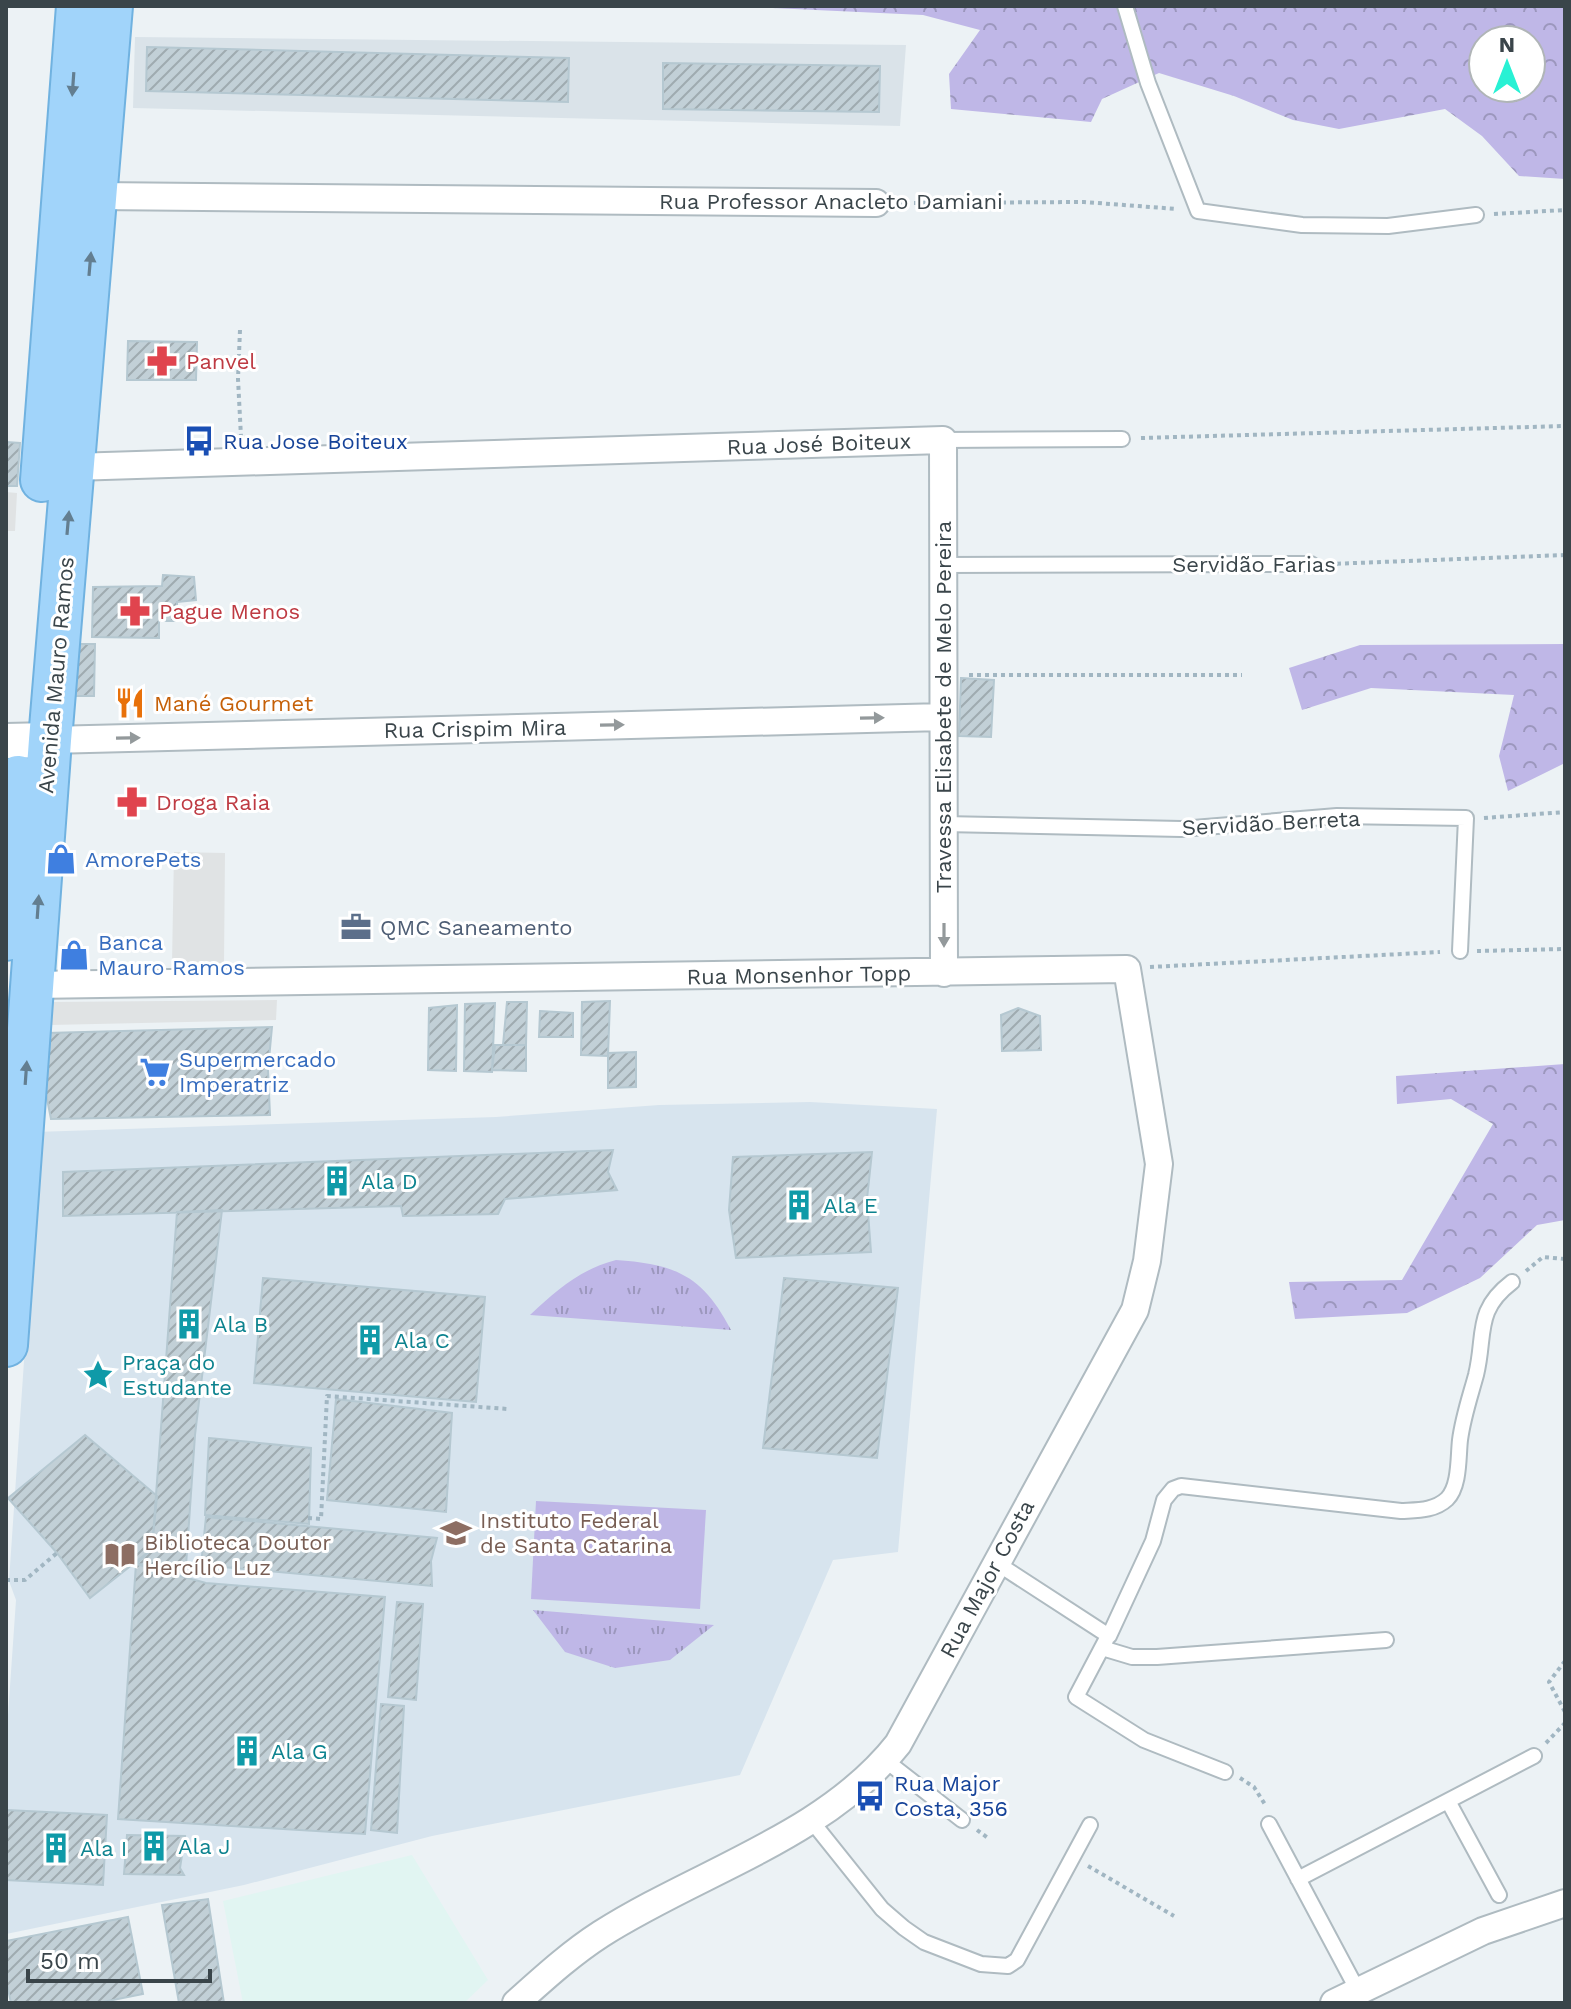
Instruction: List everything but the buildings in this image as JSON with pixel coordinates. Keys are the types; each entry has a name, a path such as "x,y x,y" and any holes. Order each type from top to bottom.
{"main road":[{"name":"Avenida Mauro Ramos","path":"6,1345 32,985 26,740 78,6"},
{"name":"Avenida Mauro Ramos","path":"26,740 73,467 111,6"},
{"name":"Avenida Mauro Ramos","path":"6,939 30,811"}],"street":[{"name":"Rua Professor Anacleto Damiani","path":"96,196 876,203"},
{"name":"Rua José Boiteux","path":"73,467 943,440"},
{"name":"Travessa Elisabete de Melo Pereira","path":"943,440 944,973"},
{"name":"Rua Crispim Mira","path":"26,740 943,717"},
{"name":"Rua Monsenhor Topp","path":"32,985 1127,969"},
{"name":"Rua Major Costa","path":"516,2003 570,1955 603,1933 810,1819 860,1783 885,1760 910,1723 995,1562 1116,1350 1135,1310 1147,1261 1159,1164 1127,969"},
{"path":"1334,2003 1483,1931 1565,1903"}],"lane":[{"path":"1125,6 1148,83 1198,211 1302,225 1388,226 1476,215"},
{"name":"Rua José Boiteux","path":"943,440 1122,439"},
{"name":"Servidão Farias","path":"943,565 1311,564"},
{"name":"Servidão Berreta","path":"943,824 1181,829 1337,816 1466,818"},
{"path":"1460,951 1466,818"},
{"path":"1225,1772 1144,1740 1076,1697 1153,1541 1164,1500 1173,1489 1181,1486 1401,1511 1429,1510 1445,1501 1455,1484 1464,1415 1476,1376 1486,1309 1496,1294 1512,1282"},
{"path":"995,1562 1105,1642 1132,1657 1386,1640"},
{"path":"1298,1879 1534,1756"},
{"path":"885,1760 962,1820"},
{"path":"1448,1801 1499,1895"},
{"path":"810,1819 882,1909 904,1928 924,1942 999,1967 1017,1960 1090,1825"},
{"path":"1269,1824 1358,1991"}],"path":[{"name":"Rua Professor Anacleto Damiani","path":"876,203 1084,202 1198,211"},
{"path":"1476,215 1565,210"},
{"path":"240,330 238,379 242,464"},
{"path":"1122,439 1565,426"},
{"name":"Servidão Farias","path":"1311,564 1565,555"},
{"path":"943,678 1242,675"},
{"path":"1466,818 1509,819 1541,812 1565,812"},
{"path":"1127,969 1460,951 1565,949"},
{"path":"1512,1282 1543,1257 1565,1259"},
{"path":"308,1518 321,1519 327,1396 508,1409"},
{"path":"6,1580 25,1580 57,1553"},
{"path":"1565,1661 1549,1682 1565,1712"},
{"path":"1534,1756 1565,1723"},
{"path":"1225,1772 1254,1787 1266,1805 1269,1824"},
{"path":"1072,1857 1174,1916"}],"shaded area":[{"path":"135,37 906,45 900,126 133,108"},
{"path":"6,492 17,493 15,531 6,531"},
{"path":"174,852 225,853 224,963 172,963"},
{"path":"277,1000 276,1020 50,1025 50,1002"},
{"name":"Instituto Federal de Santa Catarina","path":"810,1102 937,1109 898,1552 833,1560 740,1775 432,1836 244,1885 6,1934 6,1744 16,1600 9,1581 34,1215 35,1132 496,1117 659,1105"},
{"path":"412,1855 488,1980 464,2003 243,2003 223,1901"}],"green space":[{"path":"729,6 1565,6 1565,179 1519,176 1482,136 1445,109 1339,129 1293,120 1234,96 1159,73 1102,99 1091,122 951,109 949,74 980,30 923,15"},
{"path":"1565,644 1565,763 1508,791 1499,756 1514,695 1371,688 1302,710 1289,668 1360,645"},
{"path":"1565,1064 1565,1220 1537,1225 1480,1278 1407,1313 1295,1319 1289,1282 1402,1280 1493,1124 1451,1099 1397,1104 1396,1076"},
{"path":"616,1260 655,1265 686,1276 710,1297 731,1330 530,1315 570,1282 591,1269"},
{"path":"536,1501 706,1510 700,1609 531,1599"},
{"path":"533,1610 714,1625 670,1660 615,1668 565,1652"}],"place":[{"name":"Panvel","path":"162,361"},
{"name":"Rua Jose Boiteux","path":"199,441"},
{"name":"Pague Menos","path":"135,611"},
{"name":"Mané Gourmet","path":"130,703"},
{"name":"Droga Raia","path":"132,802"},
{"name":"AmorePets","path":"61,859"},
{"name":"QMC Saneamento","path":"356,927"},
{"name":"Banca Mauro Ramos","path":"74,955"},
{"name":"Supermercado Imperatriz","path":"155,1072"},
{"name":"Ala D","path":"337,1181"},
{"name":"Ala E","path":"799,1205"},
{"name":"Ala B","path":"189,1324"},
{"name":"Ala C","path":"370,1340"},
{"name":"Praça do Estudante","path":"98,1375"},
{"name":"Instituto Federal de Santa Catarina","path":"456,1533"},
{"name":"Biblioteca Doutor Hercílio Luz","path":"120,1555"},
{"name":"Ala G","path":"247,1751"},
{"name":"Rua Major Costa, 356","path":"870,1796"},
{"name":"Ala J","path":"154,1846"},
{"name":"Ala I","path":"56,1848"}]}
